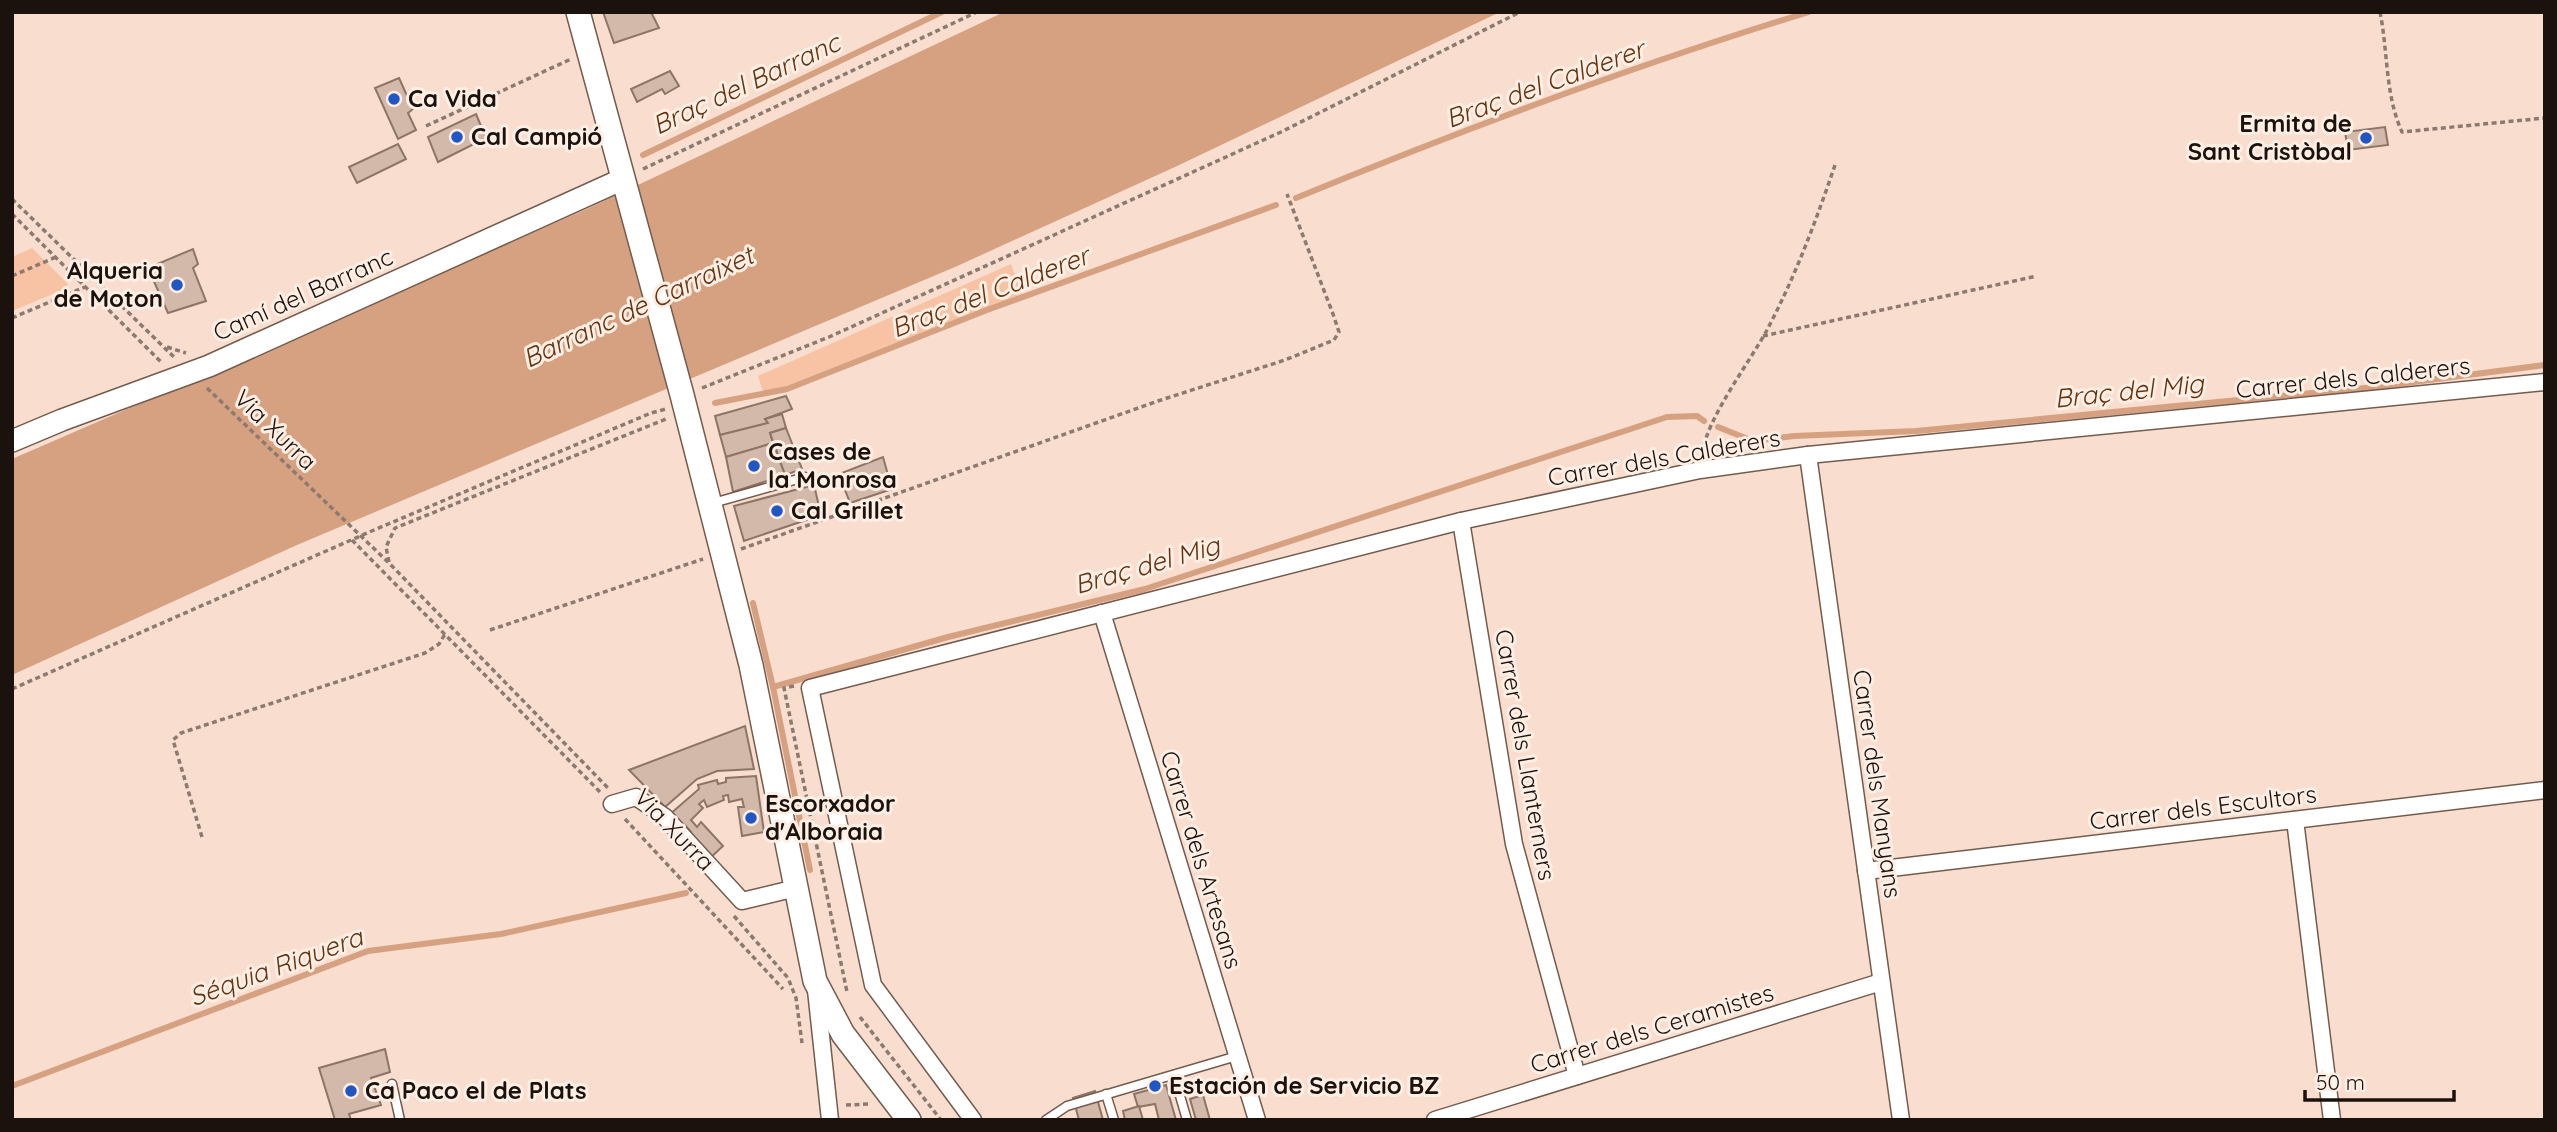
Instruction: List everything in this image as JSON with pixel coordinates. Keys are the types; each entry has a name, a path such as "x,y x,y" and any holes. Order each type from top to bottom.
{"main road":[{"path":"578,12 619,184 675,398 710,504 751,665 815,981 843,1034 909,1120"}],"street":[{"name":"Camí del Barranc","path":"12,441 209,366 619,184"},
{"name":"Carrer dels Calderers","path":"973,1120 873,985 810,688 1461,521 1700,470 1808,455 2545,382"},
{"name":"Carrer dels Manyans","path":"1808,455 1900,1120"},
{"name":"Carrer dels Llanterners","path":"1461,521 1514,844 1577,1076"},
{"name":"Carrer dels Artesans","path":"1102,613 1256,1120"},
{"name":"Carrer dels Escultors","path":"1866,871 2545,790"},
{"path":"617,803 636,797 665,817 742,901 796,888"},
{"path":"2295,820 2332,1120"},
{"path":"815,981 830,1120"},
{"name":"Carrer dels Ceramistes","path":"1436,1120 1881,982"}],"lane":[{"path":"710,504 805,477"},
{"path":"1049,1119 1068,1106 1237,1056"},
{"path":"1174,1075 1187,1120"},
{"path":"392,1084 400,1120"},
{"path":"1106,1094 1114,1120"}],"path":[{"path":"619,184 977,12"},
{"path":"12,689 360,536 651,413 675,398 829,337 1281,132 1520,12"},
{"path":"2380,12 2386,40 2392,103 2402,132 2545,118"},
{"path":"426,126 564,61 590,55"},
{"path":"1700,470 1704,442 1763,336 1812,233 1835,165"},
{"path":"489,629 674,568 723,555 1158,401 1285,360 1334,340 1339,331 1287,194"},
{"path":"12,199 163,346"},
{"path":"12,214 177,377"},
{"path":"12,276 56,257"},
{"path":"1763,336 2037,276"},
{"path":"12,318 86,287"},
{"name":"Via Xurra","path":"207,388 390,564 617,803"},
{"path":"390,564 386,547 395,528 671,416 675,398"},
{"path":"352,540 617,803 783,989"},
{"path":"202,837 173,740 181,733 425,653 439,644 445,634"},
{"path":"728,910 788,978 796,998 803,1050"},
{"path":"827,1100 845,1105 870,1103 874,1106"}],"shaded area":[{"path":"32,248 68,284 65,289 12,311 12,257"},
{"path":"1011,264 1022,294 786,386 763,392 758,376"}],"water":[{"name":"Barranc de Carraixet","path":"1004,12 1500,12 1175,167 955,267 297,545 12,675 12,459 587,209"}],"building":[{"path":"603,12 651,12 659,28 614,43"},
{"path":"670,71 679,86 665,94 662,89 637,102 631,89"},
{"name":"Ca Vida","path":"399,78 413,109 408,113 416,130 398,139 375,88"},
{"name":"Cal Campió","path":"476,114 486,138 438,162 428,137"},
{"name":"Ermita de Sant Cristòbal","path":"2385,127 2388,145 2348,150 2345,132"},
{"path":"398,144 406,159 357,183 349,167"},
{"name":"Alqueria de Moton","path":"193,249 198,264 193,268 206,301 168,313 148,268"},
{"name":"Cases de la Monrosa","path":"786,396 792,409 765,419 768,423 720,435 715,416"},
{"name":"Cases de la Monrosa","path":"782,414 786,428 770,433 773,443 726,457 720,435 768,423 765,419"},
{"name":"Cases de la Monrosa","path":"786,428 802,469 785,475 770,433"},
{"name":"Cases de la Monrosa","path":"773,443 785,475 733,492 726,457"},
{"path":"883,457 892,489 850,503 839,474"},
{"name":"Cal Grillet","path":"814,485 821,515 744,541 734,506"},
{"path":"745,726 754,769 717,771 697,779 665,807 629,770"},
{"name":"Escorxador d'Alboraia","path":"756,776 764,832 742,836 738,807 744,807 742,799 729,802 728,795 723,796 724,800 707,807 704,800 699,804 703,808 691,820 697,827 701,822 723,846 709,859 687,836 691,832 685,825 682,828 669,815 699,789 698,785 717,780 718,784 726,782 726,778"},
{"name":"Ca Paco el de Plats","path":"385,1049 390,1072 371,1078 381,1105 349,1114 351,1120 335,1120 319,1068"},
{"path":"1166,1085 1176,1120 1159,1120 1155,1104 1138,1107 1134,1094"},
{"path":"1095,1091 1103,1120 1079,1120 1073,1098"},
{"path":"1203,1095 1210,1120 1196,1120 1190,1099"},
{"path":"1139,1106 1143,1120 1125,1120 1123,1111"}],"waterway":[{"name":"Braç del Barranc","path":"643,155 942,12"},
{"name":"Braç del Calderer","path":"1296,198 1550,99 1809,12"},
{"name":"Braç del Calderer","path":"715,403 787,389 987,310 1276,205"},
{"name":"Braç del Mig","path":"1718,427 1753,441 1794,436 1916,431 2375,387 2545,365"},
{"name":"Braç del Mig","path":"810,870 773,687 948,637 1145,589 1667,417 1697,416 1704,421"},
{"name":"Braç del Calderer","path":"753,603 773,687"},
{"name":"Séquia Riquera","path":"12,1086 368,951 501,934 686,893"}],"place":[{"name":"Ca Vida","path":"394,99"},
{"name":"Cal Campió","path":"457,137"},
{"name":"Ermita de Sant Cristòbal","path":"2366,138"},
{"name":"Alqueria de Moton","path":"177,285"},
{"name":"Cases de la Monrosa","path":"754,466"},
{"name":"Cal Grillet","path":"777,511"},
{"name":"Escorxador d'Alboraia","path":"751,818"},
{"name":"Estación de Servicio BZ","path":"1155,1086"},
{"name":"Ca Paco el de Plats","path":"351,1091"}]}
